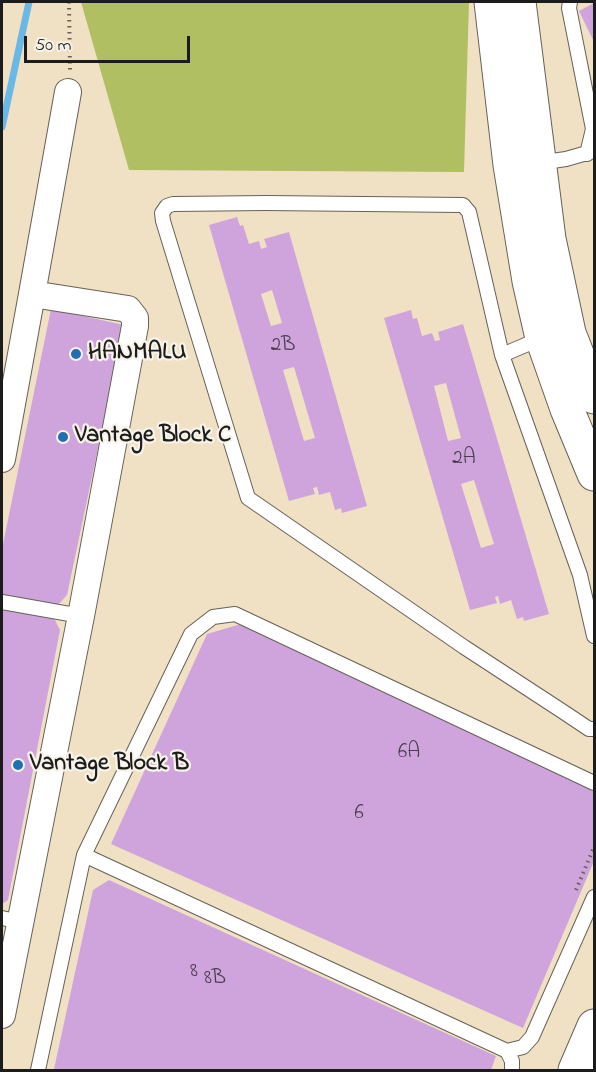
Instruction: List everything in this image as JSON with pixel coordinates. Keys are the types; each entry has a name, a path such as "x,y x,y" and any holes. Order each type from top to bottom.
{"street":[{"path":"491,2 525,164 549,239 569,333 594,397"},
{"path":"519,2 529,281 542,338 567,409 594,474"},
{"path":"2,459 68,92"},
{"path":"2,1015 11,920 81,616 135,318 128,309 32,294"},
{"path":"575,1070 594,1026"}],"lane":[{"path":"525,164 566,159 591,153 594,130 569,8 570,2"},
{"path":"594,636 580,575 502,355 469,212 464,205 173,204 167,206 162,213 248,498 464,647 589,729 594,729"},
{"path":"502,355 542,338"},
{"path":"2,602 81,616"},
{"path":"38,1071 84,855 191,634 213,617 235,614 594,783"},
{"path":"84,855 507,1051 512,1061 512,1071"},
{"path":"507,1051 523,1047 532,1037 594,897"}],"path":[{"path":"68,92 71,61 67,14 69,2"},
{"path":"572,900 594,847"}],"green space":[{"path":"81,2 469,2 464,172 129,170"}],"building":[{"path":"594,3 594,42 579,11"},
{"path":"237,217 240,226 243,225 249,244 259,241 261,249 267,247 264,239 289,232 367,506 342,513 341,508 335,510 330,492 319,495 317,487 313,488 315,494 289,501 209,225","holes":["272,290 282,323 271,326 261,294","294,367 315,438 304,441 283,370"]},
{"name":"Vantage Block C","path":"51,309 124,325 67,595 57,606 2,594 2,549"},
{"path":"411,310 413,319 417,318 422,336 432,333 435,341 440,340 438,332 463,324 549,614 524,621 523,617 517,619 511,600 500,604 498,596 495,597 497,603 470,610 384,318","holes":["446,383 461,438 448,441 434,386","474,480 494,544 481,548 461,484"]},
{"name":"Vantage Block B","path":"2,608 54,618 60,630 8,900 2,904"},
{"path":"241,624 594,787 594,861 523,1028 111,844 207,634"},
{"path":"109,880 496,1056 491,1070 54,1069 93,890"}],"waterway":[{"path":"2,127 29,2"}],"place":[{"name":"HANMALU","path":"76,354"},
{"name":"Vantage Block C","path":"63,437"},
{"name":"Vantage Block B","path":"18,765"}]}
